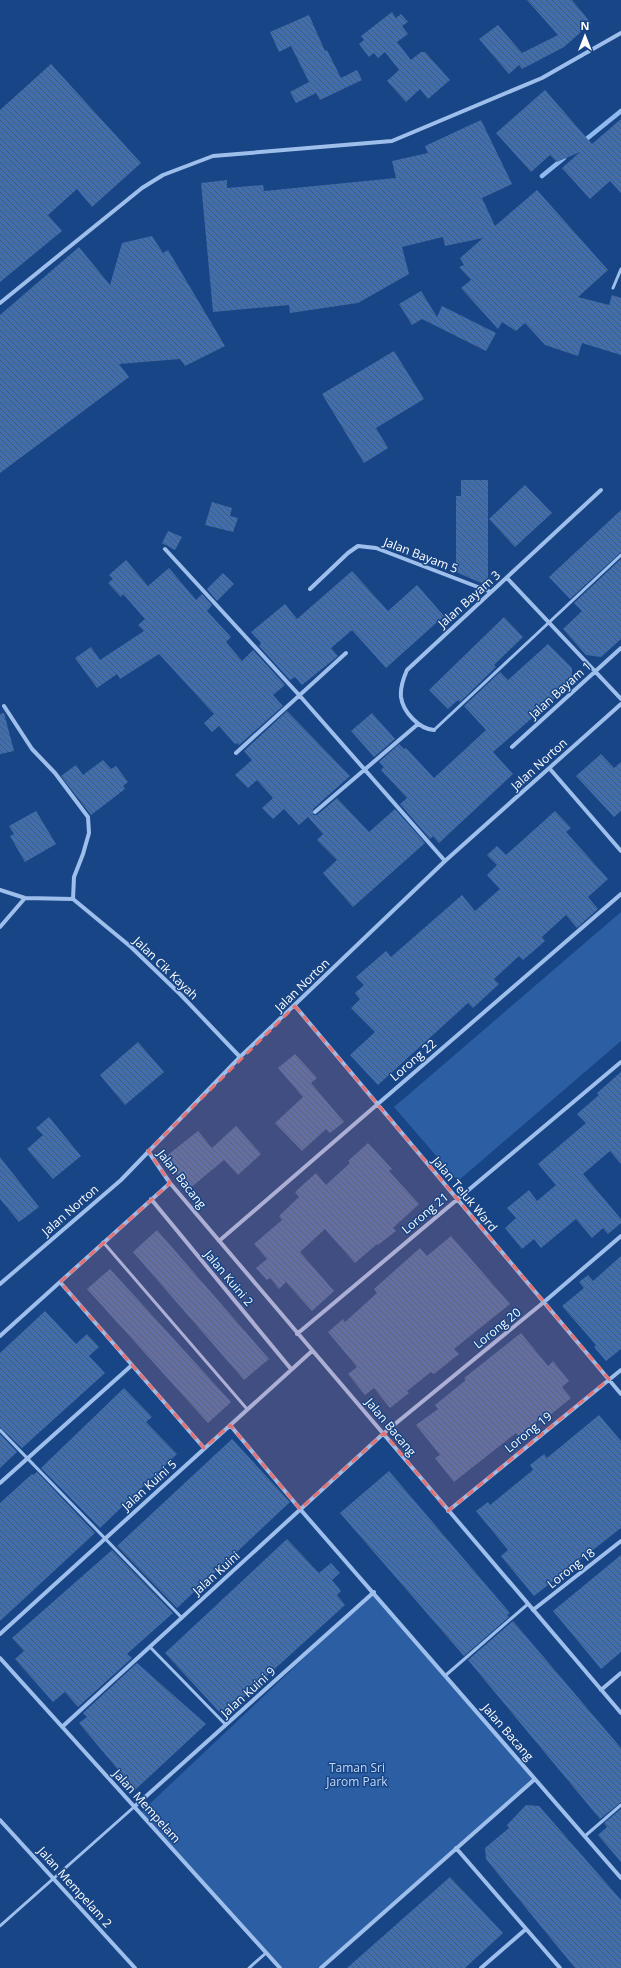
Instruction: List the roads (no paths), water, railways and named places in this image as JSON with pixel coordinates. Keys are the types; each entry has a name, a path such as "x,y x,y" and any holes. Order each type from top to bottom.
{"street":[{"path":"0,303 142,188 163,175 213,156 392,141 542,78 621,33"},
{"name":"Jalan Bayam 3","path":"418,724 407,712 401,698 402,683 407,670 601,490"},
{"name":"Jalan Bayam 5","path":"310,589 348,553 358,546 376,548 491,592"},
{"path":"165,549 300,696 445,861"},
{"path":"507,578 621,699"},
{"name":"Jalan Bayam 1","path":"512,747 621,648"},
{"path":"236,753 346,653"},
{"name":"Jalan Norton","path":"0,1284 121,1180 240,1057 445,861 621,704"},
{"path":"0,890 25,898 73,899 74,877 84,854 89,833 88,817 55,773 32,749 4,706"},
{"path":"315,812 418,724 426,730 434,730"},
{"path":"550,768 621,852"},
{"name":"Lorong 22","path":"219,1241 621,894"},
{"path":"0,926 25,898"},
{"name":"Jalan Cik Kayah","path":"73,899 131,947 181,995 240,1057"},
{"name":"Jalan Teluk Ward","path":"294,1006 621,1394"},
{"name":"Lorong 21","path":"297,1334 621,1062"},
{"name":"Jalan Bacang","path":"148,1151 170,1183 297,1334 384,1433 448,1511 621,1713"},
{"path":"0,1336 170,1183"},
{"name":"Jalan Kuini 2","path":"151,1199 292,1369"},
{"name":"Lorong 20","path":"384,1433 544,1302 621,1236"},
{"path":"60,1282 204,1448"},
{"name":"Jalan Kuini 5","path":"0,1634 312,1351"},
{"path":"0,1483 132,1364"},
{"name":"Lorong 19","path":"448,1511 621,1370"},
{"name":"Jalan Bacang","path":"230,1425 300,1509 374,1592 621,1878"},
{"name":"Jalan Kuini","path":"62,1727 384,1433"},
{"name":"Lorong 18","path":"533,1610 621,1541"},
{"name":"Jalan Kuini 9","path":"134,1807 374,1592"},
{"name":"Jalan Mempelam","path":"0,1658 280,1968"},
{"path":"601,1690 621,1673"},
{"name":"Jalan Bacang","path":"321,1968 535,1779"},
{"name":"Jalan Mempelam 2","path":"0,1820 135,1968"},
{"path":"456,1848 560,1968"},
{"path":"481,1968 526,1929"}],"lane":[{"path":"613,288 621,269"},
{"path":"434,730 621,555"},
{"path":"103,1242 247,1409"},
{"path":"0,1430 27,1459 106,1537 182,1618"},
{"path":"446,1675 528,1604"},
{"path":"150,1647 226,1725"},
{"path":"585,1836 621,1805"},
{"path":"0,1926 134,1807"},
{"path":"249,1968 266,1953"}],"waterway":[{"path":"584,141 621,111"},
{"path":"542,176 564,158"}],"park label":[{"name":"Taman Sri Jarom Park","path":"357,1774"}]}
